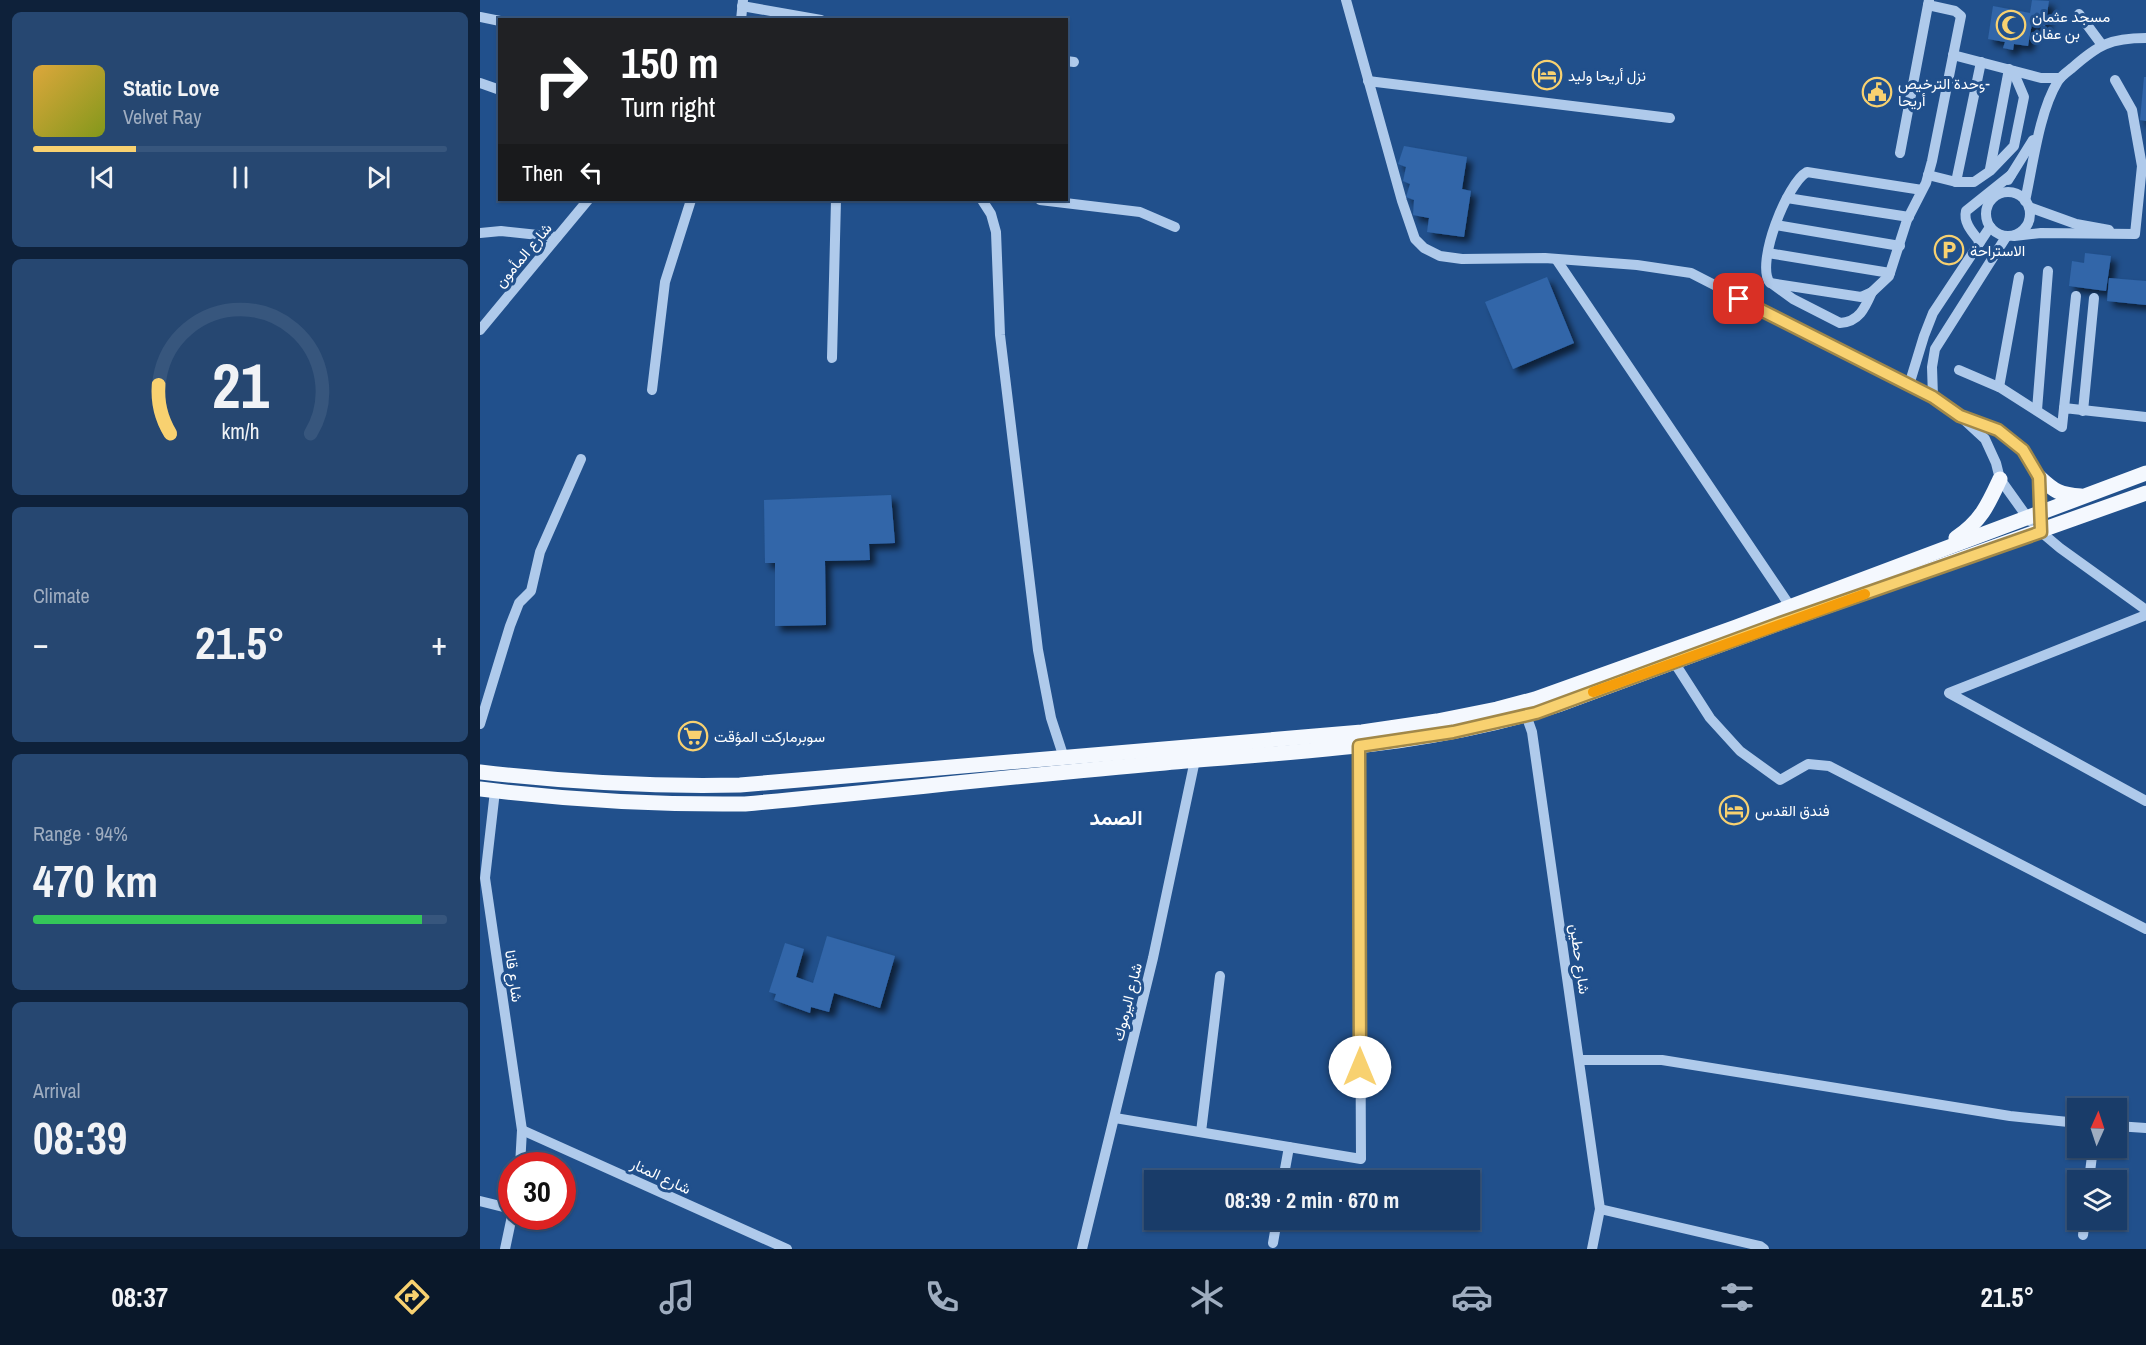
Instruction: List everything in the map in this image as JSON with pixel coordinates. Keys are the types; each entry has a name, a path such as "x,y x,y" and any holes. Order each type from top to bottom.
{"main road":[{"path":"480,772 678,787 740,785 1362,732 1434,722 1497,709 1546,695 2146,473"},
{"path":"2039,477 2055,491 2066,495 2084,496"},
{"path":"1942,548 1968,530 1984,513 2000,479"},
{"path":"487,790 598,801 745,804 1359,746 1453,732 1526,715 2146,493"}],"street":[{"path":"1346,0 1402,201 1415,239 1424,248 1440,256 1462,259 1556,259 1638,265 1690,273 1933,397 1960,416 1985,439 1996,463 2000,479 2026,517 2060,548 2146,610"},
{"path":"1900,153 1929,2 1955,11 1961,16 1928,175 1922,190 1909,217 1890,273 1872,292 1864,311 1849,322 1840,323 1793,298 1770,283 1766,277 1768,253 1776,225 1787,198 1800,176 1808,172 1922,190"},
{"path":"741,18 743,3 811,18"},
{"path":"2079,14 2102,45"},
{"path":"480,17 498,21"},
{"path":"1933,397 1932,367 1935,349 2010,236 2026,228 2029,221 2027,204 2034,150 2060,78 2102,45 2118,39 2146,38"},
{"path":"1953,55 2041,78 2060,78"},
{"path":"1956,182 1981,62"},
{"path":"1928,175 1956,182 1974,182 1990,171 2014,146 2024,97 2011,70"},
{"path":"1990,171 2011,70"},
{"path":"2115,80 2132,110 2144,165 2140,235"},
{"path":"1368,81 1671,118"},
{"path":"480,83 498,89"},
{"path":"2043,122 2000,193 1988,203 1985,218 1990,227 1999,235 2010,236 2041,233 2140,235"},
{"path":"1980,242 1967,224 1966,211 2011,175"},
{"path":"2000,193 2014,193 2027,204 2076,224 2140,235"},
{"path":"1787,198 1909,217"},
{"name":"شارع المأمون","path":"480,330 587,201"},
{"path":"652,390 665,282 691,201"},
{"path":"832,358 836,201"},
{"path":"983,201 991,214 996,232 1000,335 1038,650 1050,718 1064,758"},
{"path":"1048,201 1140,212 1175,227"},
{"path":"1776,225 1900,246"},
{"path":"1909,385 1933,313 1990,227"},
{"path":"480,233 501,231 557,237"},
{"path":"1768,253 1890,273"},
{"path":"1556,259 1790,606"},
{"path":"2037,410 2048,270"},
{"path":"1999,387 2019,277"},
{"path":"1770,283 1861,297 1872,292"},
{"path":"1959,370 1999,387 2062,427 2076,296"},
{"path":"2083,411 2094,298"},
{"path":"2064,408 2146,417"},
{"path":"1960,416 1998,430 2023,450 2039,477 2041,532"},
{"path":"480,724 510,626 519,603 531,591 540,552 580,459"},
{"path":"2146,615 1949,693 2146,801"},
{"path":"1674,662 1710,718 1740,751 1779,780 1808,764 1829,766 2146,929"},
{"name":"شارع حطين","path":"1526,715 1532,732 1600,1209 1592,1249"},
{"path":"1114,1118 1361,1159 1359,746"},
{"name":"شارع اليرموك","path":"1082,1249 1153,958 1195,760"},
{"name":"شارع قانا","path":"487,790 485,878 522,1130 521,1152"},
{"path":"1201,1132 1220,976"},
{"path":"1579,1060 1662,1060 2010,1116 2067,1122"},
{"path":"2127,1127 2146,1128"},
{"name":"شارع المنار","path":"522,1130 787,1249"},
{"path":"1285,1170 1288,1147"},
{"path":"480,1201 498,1206"},
{"path":"1600,1209 1760,1246 1764,1249"},
{"path":"505,1249 509,1230"},
{"path":"1273,1243 1275,1230"},
{"path":"2084,1230 2084,1235"}],"building":[{"name":"مسجد عثمان بن عفان","path":"2032,0 2049,1 2045,26 2032,24 2028,46 2014,44 2013,50 2003,48 2005,42 1988,39 1993,6 2030,13"},
{"path":"2144,77 2146,77 2146,121 2140,120"},
{"path":"1404,146 1467,157 1462,189 1471,191 1464,237 1427,232 1429,218 1413,215 1414,200 1406,197 1410,184 1403,181 1406,167 1398,164"},
{"path":"2085,253 2111,256 2106,291 2069,286 2072,261 2084,263"},
{"path":"1547,277 1574,343 1513,369 1485,302"},
{"path":"2109,278 2146,281 2146,305 2107,301"},
{"path":"891,495 895,543 869,544 870,560 825,561 826,625 775,626 775,563 765,563 764,500"},
{"path":"827,936 895,956 880,1008 834,993 829,1012 811,1007 810,1013 774,1000 776,994 769,992 785,943 804,949 796,977 813,983"}],"slow traffic":[{"path":"1593,692 1865,594"}],"place":[{"name":"مسجد عثمان بن عفان","path":"2011,25"},
{"name":"نزل أريحا وليد","path":"1547,75"},
{"name":"وحدة الترخيص- أريحا","path":"1877,92"},
{"name":"الاستراحة","path":"1949,250"},
{"name":"سوبرماركت المؤقت","path":"693,736"},
{"name":"فندق القدس","path":"1734,810"}],"district":[{"name":"الصمد","path":"1116,817"}],"route":[{"path":"1360,1067 1359,746 1453,732 1536,713 1778,624 2041,532 2039,477 2023,450 1998,430 1960,416 1933,397 1739,299"}]}
